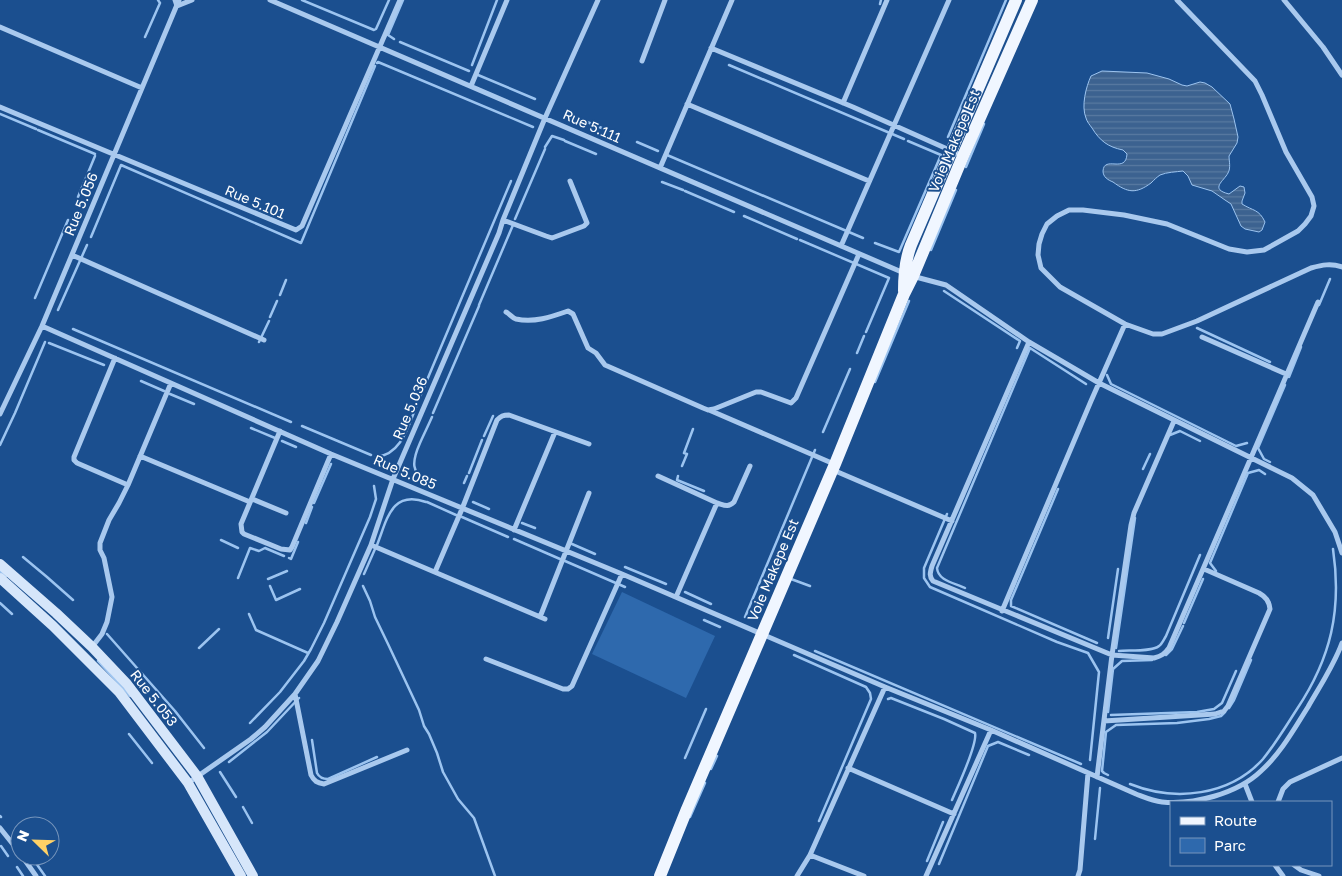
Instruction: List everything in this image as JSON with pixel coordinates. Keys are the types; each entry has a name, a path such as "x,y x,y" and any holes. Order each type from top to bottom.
{"main road":[{"name":"Voie Makepe Est","path":"909,275 906,262 911,245 1016,0"},
{"name":"Voie Makepe Est","path":"660,876 834,467 904,294 909,275 1032,0"},
{"name":"Rue 5.053","path":"0,564 92,647 127,684 193,780 253,876"},
{"name":"Rue 5.053","path":"0,578 53,626 119,692 193,780 241,876"},
{"name":"Voie Makepe Est","path":"649,876 667,856"}],"street":[{"path":"177,2 192,0"},
{"name":"Rue 5.111","path":"270,0 859,254 909,275 946,285 1030,342 1099,384 1292,478 1313,495 1335,532 1342,553"},
{"name":"Rue 5.101","path":"0,107 296,230 302,226 400,0"},
{"path":"471,86 507,0"},
{"name":"Rue 5.036","path":"193,780 251,739 295,694 318,661 371,545 392,479 499,233 545,118 598,0"},
{"path":"642,61 665,0"},
{"path":"660,168 732,0"},
{"path":"843,102 887,0"},
{"path":"841,246 949,0"},
{"path":"1178,0 1254,81 1262,95 1286,152 1312,197 1314,206 1311,216 1298,231 1264,250 1247,252 1229,249 1167,224 1124,215 1069,210 1047,224 1040,239 1038,255 1041,268 1060,287 1125,324 1153,334 1162,334 1197,321 1311,268 1325,264 1336,264 1342,267"},
{"path":"1284,0 1323,47 1342,75"},
{"name":"Rue 5.056","path":"0,414 42,326 177,2"},
{"path":"0,27 142,88"},
{"path":"711,48 843,102 963,156"},
{"path":"687,104 869,182"},
{"path":"503,220 552,238 584,226 587,223 570,181"},
{"path":"708,410 756,392 788,402 794,402 859,254"},
{"path":"72,255 264,340"},
{"path":"1030,342 932,566 930,578 1002,611 1112,655 1154,658 1166,653 1169,648 1318,302"},
{"path":"506,312 516,319 540,320 568,311 573,314 588,348 596,353 606,365 952,521"},
{"path":"1002,611 1125,324"},
{"name":"Rue 5.085","path":"42,326 331,454 622,574 885,687 991,730 1136,794 1161,802 1170,802"},
{"path":"1202,337 1286,374"},
{"path":"115,358 74,460 128,485"},
{"path":"92,647 108,622 112,598 100,543 109,520 120,503 128,485 171,383"},
{"path":"435,572 497,420 500,417 509,415 588,444"},
{"path":"1097,777 1131,525 1134,513 1174,421"},
{"path":"280,431 241,524 244,534 281,549 290,550 331,454"},
{"path":"514,530 555,432"},
{"path":"140,456 286,513"},
{"path":"658,476 726,506 734,502 750,466"},
{"path":"371,545 542,618 589,493"},
{"path":"676,597 717,503"},
{"path":"1104,722 1216,714 1224,711 1228,706 1270,609 1269,602 1259,593 1204,569"},
{"path":"486,659 563,689 568,689 572,686 622,574"},
{"name":"Rue 5.085","path":"1186,801 1209,798 1228,792 1244,784 1260,772 1289,738 1318,690 1342,643"},
{"path":"797,876 810,855 885,687"},
{"path":"295,694 311,775 313,780 318,783 324,784 408,750"},
{"path":"926,876 991,730"},
{"path":"1278,801 1283,789 1290,782 1342,758"},
{"path":"848,768 954,814"},
{"path":"1078,876 1088,773"},
{"path":"1244,784 1252,801"},
{"path":"0,828 10,841"},
{"path":"810,855 864,876"},
{"path":"1295,866 1319,876"}],"green space":[{"path":"622,592 715,636 686,698 592,654"}],"shaded area":[{"path":"1102,71 1147,73 1187,86 1200,82 1205,83 1230,104 1238,137 1237,143 1229,156 1229,171 1219,187 1220,190 1229,194 1240,186 1244,187 1245,193 1242,204 1260,215 1265,222 1262,230 1259,232 1245,229 1241,226 1231,204 1212,191 1192,185 1188,176 1183,171 1160,175 1146,187 1132,191 1106,178 1103,173 1104,166 1107,164 1123,163 1126,160 1127,154 1123,150 1101,140 1086,118 1084,102 1087,86 1091,76"}],"waterway":[{"path":"145,37 160,3 158,0"},
{"path":"302,0 374,30 389,0"},
{"path":"394,39 388,35 403,0"},
{"path":"472,65 497,0"},
{"path":"880,4 881,0"},
{"path":"948,137 1006,0"},
{"path":"400,42 469,71"},
{"path":"377,63 533,127"},
{"path":"729,65 904,139"},
{"path":"91,237 121,165 301,243 375,66"},
{"path":"478,75 535,99"},
{"path":"0,114 36,129"},
{"path":"575,117 609,131"},
{"path":"966,167 984,124"},
{"path":"38,130 95,154"},
{"path":"545,147 552,136 564,140"},
{"path":"565,141 596,154"},
{"path":"875,243 899,252 941,155 908,141"},
{"path":"637,142 658,151"},
{"path":"515,219 545,149"},
{"path":"667,155 863,238"},
{"path":"78,197 95,156"},
{"path":"419,399 511,181"},
{"path":"662,182 683,190"},
{"path":"931,250 956,190"},
{"path":"685,191 734,212"},
{"path":"744,216 797,239"},
{"path":"35,298 68,220"},
{"path":"479,305 513,225"},
{"path":"800,240 889,278 866,332"},
{"path":"58,310 87,245"},
{"path":"1319,305 1330,279"},
{"path":"280,295 286,280"},
{"path":"944,291 1020,341 1017,348"},
{"path":"270,317 277,301"},
{"path":"875,382 909,301"},
{"path":"433,413 479,306"},
{"path":"259,342 269,321"},
{"path":"1197,328 1270,362"},
{"path":"73,329 291,422"},
{"path":"857,353 864,336"},
{"path":"0,445 45,342"},
{"path":"49,343 104,365"},
{"path":"1289,377 1301,347"},
{"path":"965,588 944,579 940,576 937,568 1030,348 1086,384"},
{"path":"823,432 850,369"},
{"path":"1107,375 1111,384 1236,446 1247,443"},
{"path":"141,381 164,391"},
{"path":"1270,462 1264,459 1258,448 1285,385"},
{"path":"170,394 194,404"},
{"path":"376,457 385,455 398,446 416,407"},
{"path":"484,436 493,416"},
{"path":"429,484 418,475 414,461 417,449 432,417"},
{"path":"302,426 371,455"},
{"path":"251,428 275,438"},
{"path":"682,466 687,454 684,453 693,429"},
{"path":"1170,435 1180,431 1200,441"},
{"path":"469,473 482,440"},
{"path":"282,441 296,447"},
{"path":"745,617 815,450"},
{"path":"1143,469 1150,454"},
{"path":"314,503 331,464"},
{"path":"1216,571 1210,563 1248,473 1259,470 1265,474"},
{"path":"464,483 467,476"},
{"path":"678,476 677,480 704,491"},
{"path":"250,723 280,692 311,649 370,517 376,499 374,486"},
{"path":"1058,489 1011,600 1011,606 1097,643"},
{"path":"377,545 388,517 398,504 405,500 414,499 426,502"},
{"path":"427,502 456,515"},
{"path":"473,502 489,509"},
{"path":"306,523 312,507"},
{"path":"947,514 924,568 924,578 930,587 1057,642 1088,653 1099,672 1090,760"},
{"path":"462,517 508,537"},
{"path":"1116,648 1135,518"},
{"path":"522,523 535,528"},
{"path":"514,539 560,559"},
{"path":"221,540 238,548"},
{"path":"289,558 291,559 298,542"},
{"path":"572,544 595,554"},
{"path":"238,578 250,548 259,551 265,548 284,556"},
{"path":"364,574 375,549"},
{"path":"1130,784 1147,790 1165,793 1201,792 1235,781 1263,759 1309,690 1326,652 1335,613 1336,593 1333,549"},
{"path":"1119,651 1151,649 1161,644 1200,555"},
{"path":"23,557 73,600"},
{"path":"565,561 625,587"},
{"path":"625,567 666,584"},
{"path":"1108,638 1118,569"},
{"path":"0,571 6,576"},
{"path":"268,579 287,571"},
{"path":"791,579 810,586"},
{"path":"1184,623 1203,579"},
{"path":"270,586 276,600 300,589"},
{"path":"363,586 375,617 419,710 443,772 458,799 474,818 495,876"},
{"path":"685,592 711,604"},
{"path":"0,603 12,614"},
{"path":"249,614 256,630 308,653"},
{"path":"704,620 720,627"},
{"path":"1166,655 1172,649 1183,626"},
{"path":"199,648 219,629"},
{"path":"107,634 175,711 204,748"},
{"path":"815,651 1081,764"},
{"path":"794,655 866,687 871,699 819,821"},
{"path":"1108,712 1113,669 1122,661 1152,660"},
{"path":"1229,708 1251,660"},
{"path":"98,661 130,696"},
{"path":"1111,715 1197,712 1214,709 1222,703 1236,671"},
{"path":"229,762 267,732 299,698"},
{"path":"888,699 891,698 975,733 970,756 952,800"},
{"path":"685,758 706,709"},
{"path":"1108,775 1102,771 1106,732 1116,725 1177,723 1209,719 1221,716 1225,712"},
{"path":"129,734 152,763"},
{"path":"312,740 317,773 324,779 328,779 377,757"},
{"path":"939,864 988,746 998,742 1029,755"},
{"path":"711,769 717,756"},
{"path":"220,772 236,797"},
{"path":"690,817 705,783"},
{"path":"1095,839 1100,788"},
{"path":"243,807 252,823"},
{"path":"927,861 943,822"},
{"path":"1,846 8,856"},
{"path":"38,866 45,876"},
{"path":"17,867 23,876"}]}
